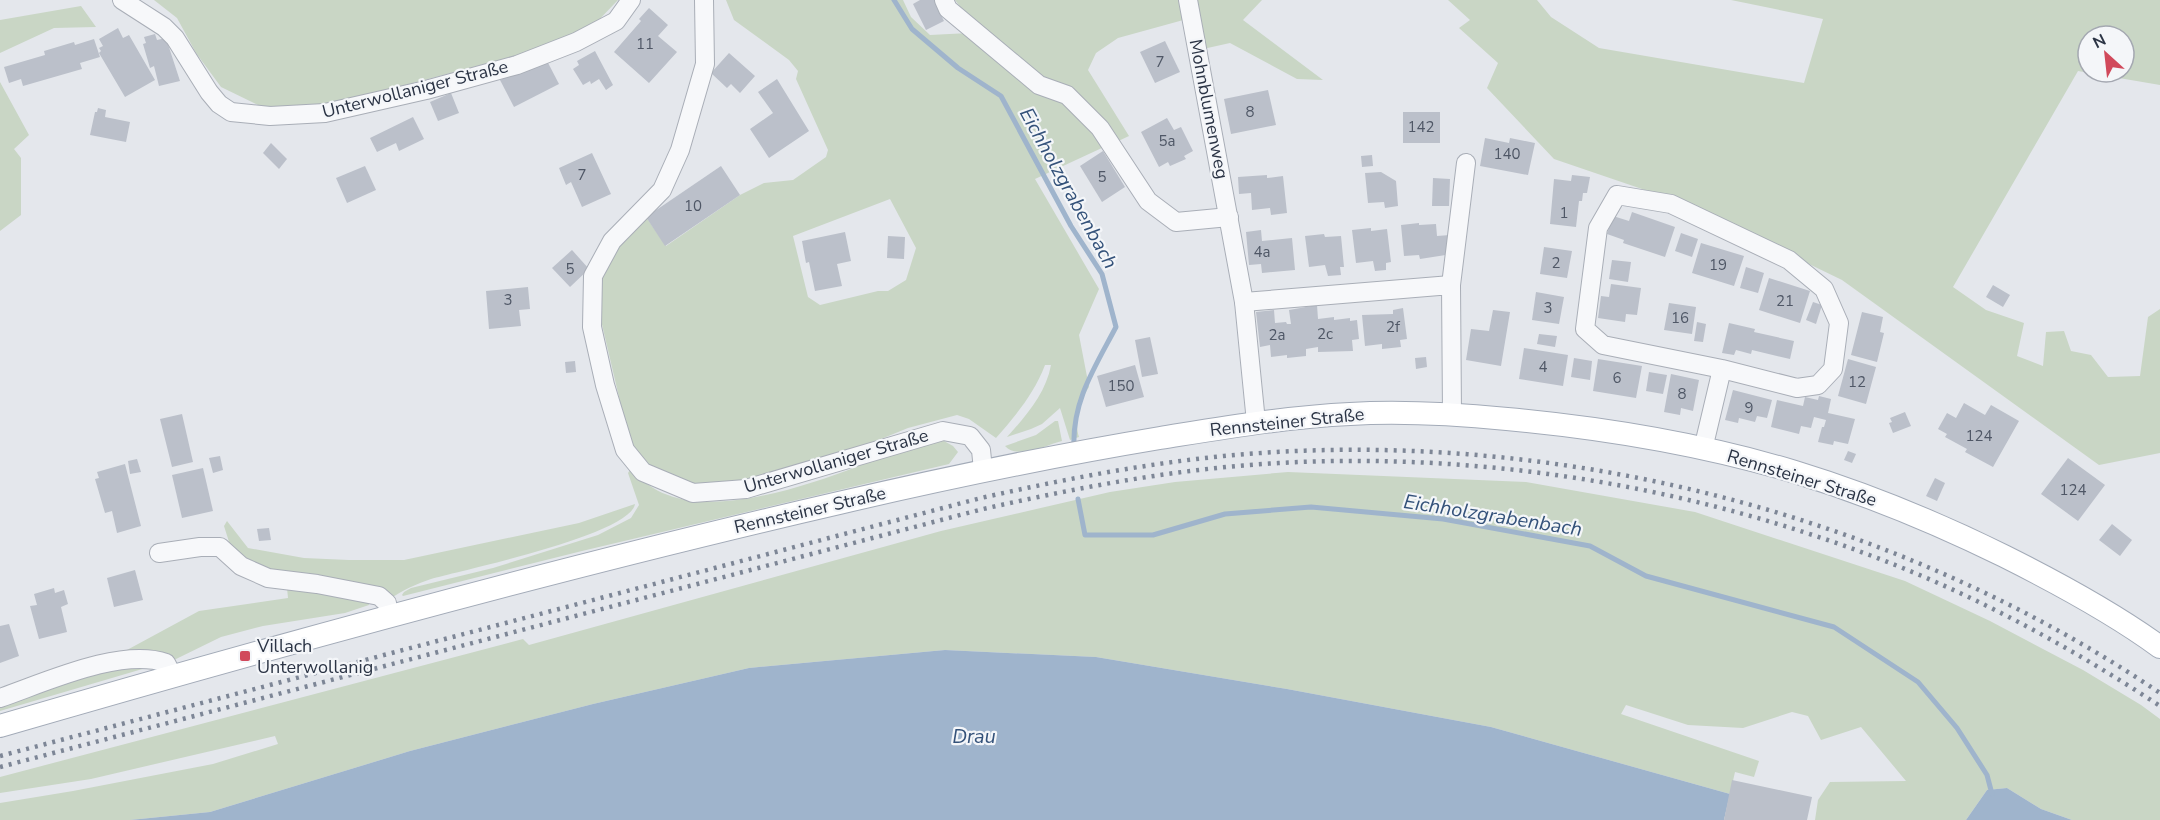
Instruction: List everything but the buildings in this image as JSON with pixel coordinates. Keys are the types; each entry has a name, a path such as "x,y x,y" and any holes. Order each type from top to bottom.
{"main road":[{"name":"Rennsteiner Straße","path":"0,726 389,616 727,529 983,470 1099,448 1256,422 1352,413 1452,414 1578,426 1702,449 1794,472 1884,503 1965,537 2048,578 2160,647"}],"street":[{"name":"Unterwollaniger Straße","path":"122,0 159,23 176,38 209,92 219,104 231,111 270,116 324,113 426,90 517,65 576,42 616,21 631,0"},
{"name":"Unterwollaniger Straße","path":"704,0 705,64 680,150 662,189 612,241 593,276 592,327 605,385 625,450 643,472 693,493 746,489 943,431 970,436 981,450 983,470"},
{"path":"944,0 948,9 1039,85 1067,95 1100,128 1148,201 1176,222 1229,217"},
{"name":"Mohnblumenweg","path":"1188,0 1244,302 1256,422"},
{"path":"1452,414 1451,285 1466,163"},
{"path":"1617,195 1671,204 1789,260 1824,289 1839,323 1833,369 1818,384 1797,388 1722,369 1603,345 1585,329 1598,228 1617,195"},
{"path":"1244,302 1451,285"},
{"path":"1702,449 1722,369"},
{"path":"159,553 200,547 220,547 241,566 268,578 317,584 380,596 387,603 389,616"},
{"path":"0,698 106,662 153,658 166,663 173,676"}],"green space":[{"path":"154,0 618,0 593,26 530,52 330,105 264,108 221,87 196,53 177,18"},
{"path":"726,0 903,0 911,17 930,35 969,33 1078,111 1104,147 1035,179 1099,289 1079,335 1089,387 1079,411 1077,425 1079,437 1070,440 1060,408 1042,424 1007,437 1040,395 1051,365 1045,365 1030,395 996,438 969,419 957,415 908,428 859,448 765,479 711,486 677,482 652,470 634,449 626,427 600,316 602,277 613,252 646,217 666,246 740,195 764,183 793,180 826,157 828,150 796,79 798,71 789,60 734,20","holes":["890,199 916,248 906,280 888,291 878,291 820,305 808,297 793,236"]},
{"path":"955,0 1183,0 1187,19 1118,38 1096,53 1088,70 1129,136 1112,144 964,12"},
{"path":"1193,0 1262,0 1243,20 1323,80 1297,79 1230,43 1203,49"},
{"path":"1448,0 1537,0 1551,17 1599,48 1804,83 1823,19 1731,0 2160,0 2160,85 2136,81 2136,24 2076,24 2076,74 1953,287 1986,310 2024,323 2017,356 2043,366 2046,332 2064,331 2071,351 2091,355 2108,377 2140,376 2148,317 2160,309 2160,453 2099,465 1842,280 1683,203 1554,159 1487,88 1498,63 1459,28 1470,20"},
{"path":"81,6 96,27 54,28 0,53 0,20"},
{"path":"0,82 29,135 14,149 21,158 21,215 0,231"},
{"path":"1058,421 1062,441 1025,452 1017,452 1005,446 1036,435"},
{"path":"944,441 958,452 949,464 402,595 411,588 493,568 598,535 631,518 639,505 628,473 630,470 653,488 668,495 712,502 737,500 763,496 813,482 910,447"},
{"path":"1288,472 1526,482 1695,512 1905,581 1990,621 2083,670 2160,719 2160,820 2072,820 2041,809 2007,788 1987,790 1966,820 1815,820 1818,800 1830,782 1906,781 1861,727 1821,740 1808,716 1792,712 1743,728 1688,725 1626,705 1621,714 1759,761 1754,777 1735,772 1730,794 1491,727 1287,689 1096,657 945,650 749,668 593,704 410,751 210,812 130,820 0,820 0,803 213,764 278,744 275,736 91,779 0,793 0,777 523,639 529,645 941,531 1110,492 1175,482"},
{"path":"635,504 626,516 606,528 543,550 431,579 390,599 250,567 230,545 224,526 227,521 248,548 304,558 404,560 579,523"},
{"path":"287,588 368,600 369,605 345,613 263,626 221,637 174,660 151,651 114,657 199,611 288,598"},
{"path":"156,665 0,711 0,702 89,672"}],"water":[{"name":"Drau","path":"945,650 1096,657 1287,689 1491,727 1730,794 1724,820 130,820 210,812 410,751 593,704 749,668"},
{"path":"2007,788 2041,809 2072,820 1966,820 1987,790"}],"waterway":[{"name":"Eichholzgrabenbach","path":"894,0 912,29 958,68 1001,96 1071,226 1102,274 1116,327 1093,370 1081,399 1074,430 1074,447"},
{"name":"Eichholzgrabenbach","path":"1078,499 1085,535 1153,535 1225,514 1311,507 1443,519 1590,546 1646,576 1834,627 1918,682 1957,728 1987,775 1992,794"}],"railway":[{"path":"0,756 981,498 1102,473 1193,459 1346,450 1469,454 1591,469 1712,495 1831,530 1946,575 2056,629 2160,693"},
{"path":"0,767 983,509 1165,474 1226,467 1313,462 1400,462 1488,467 1574,478 1660,494 1745,515 1829,540 1910,571 1975,600 2038,632 2160,706"}],"place":[{"name":"Villach Unterwollanig","path":"245,656"}]}
